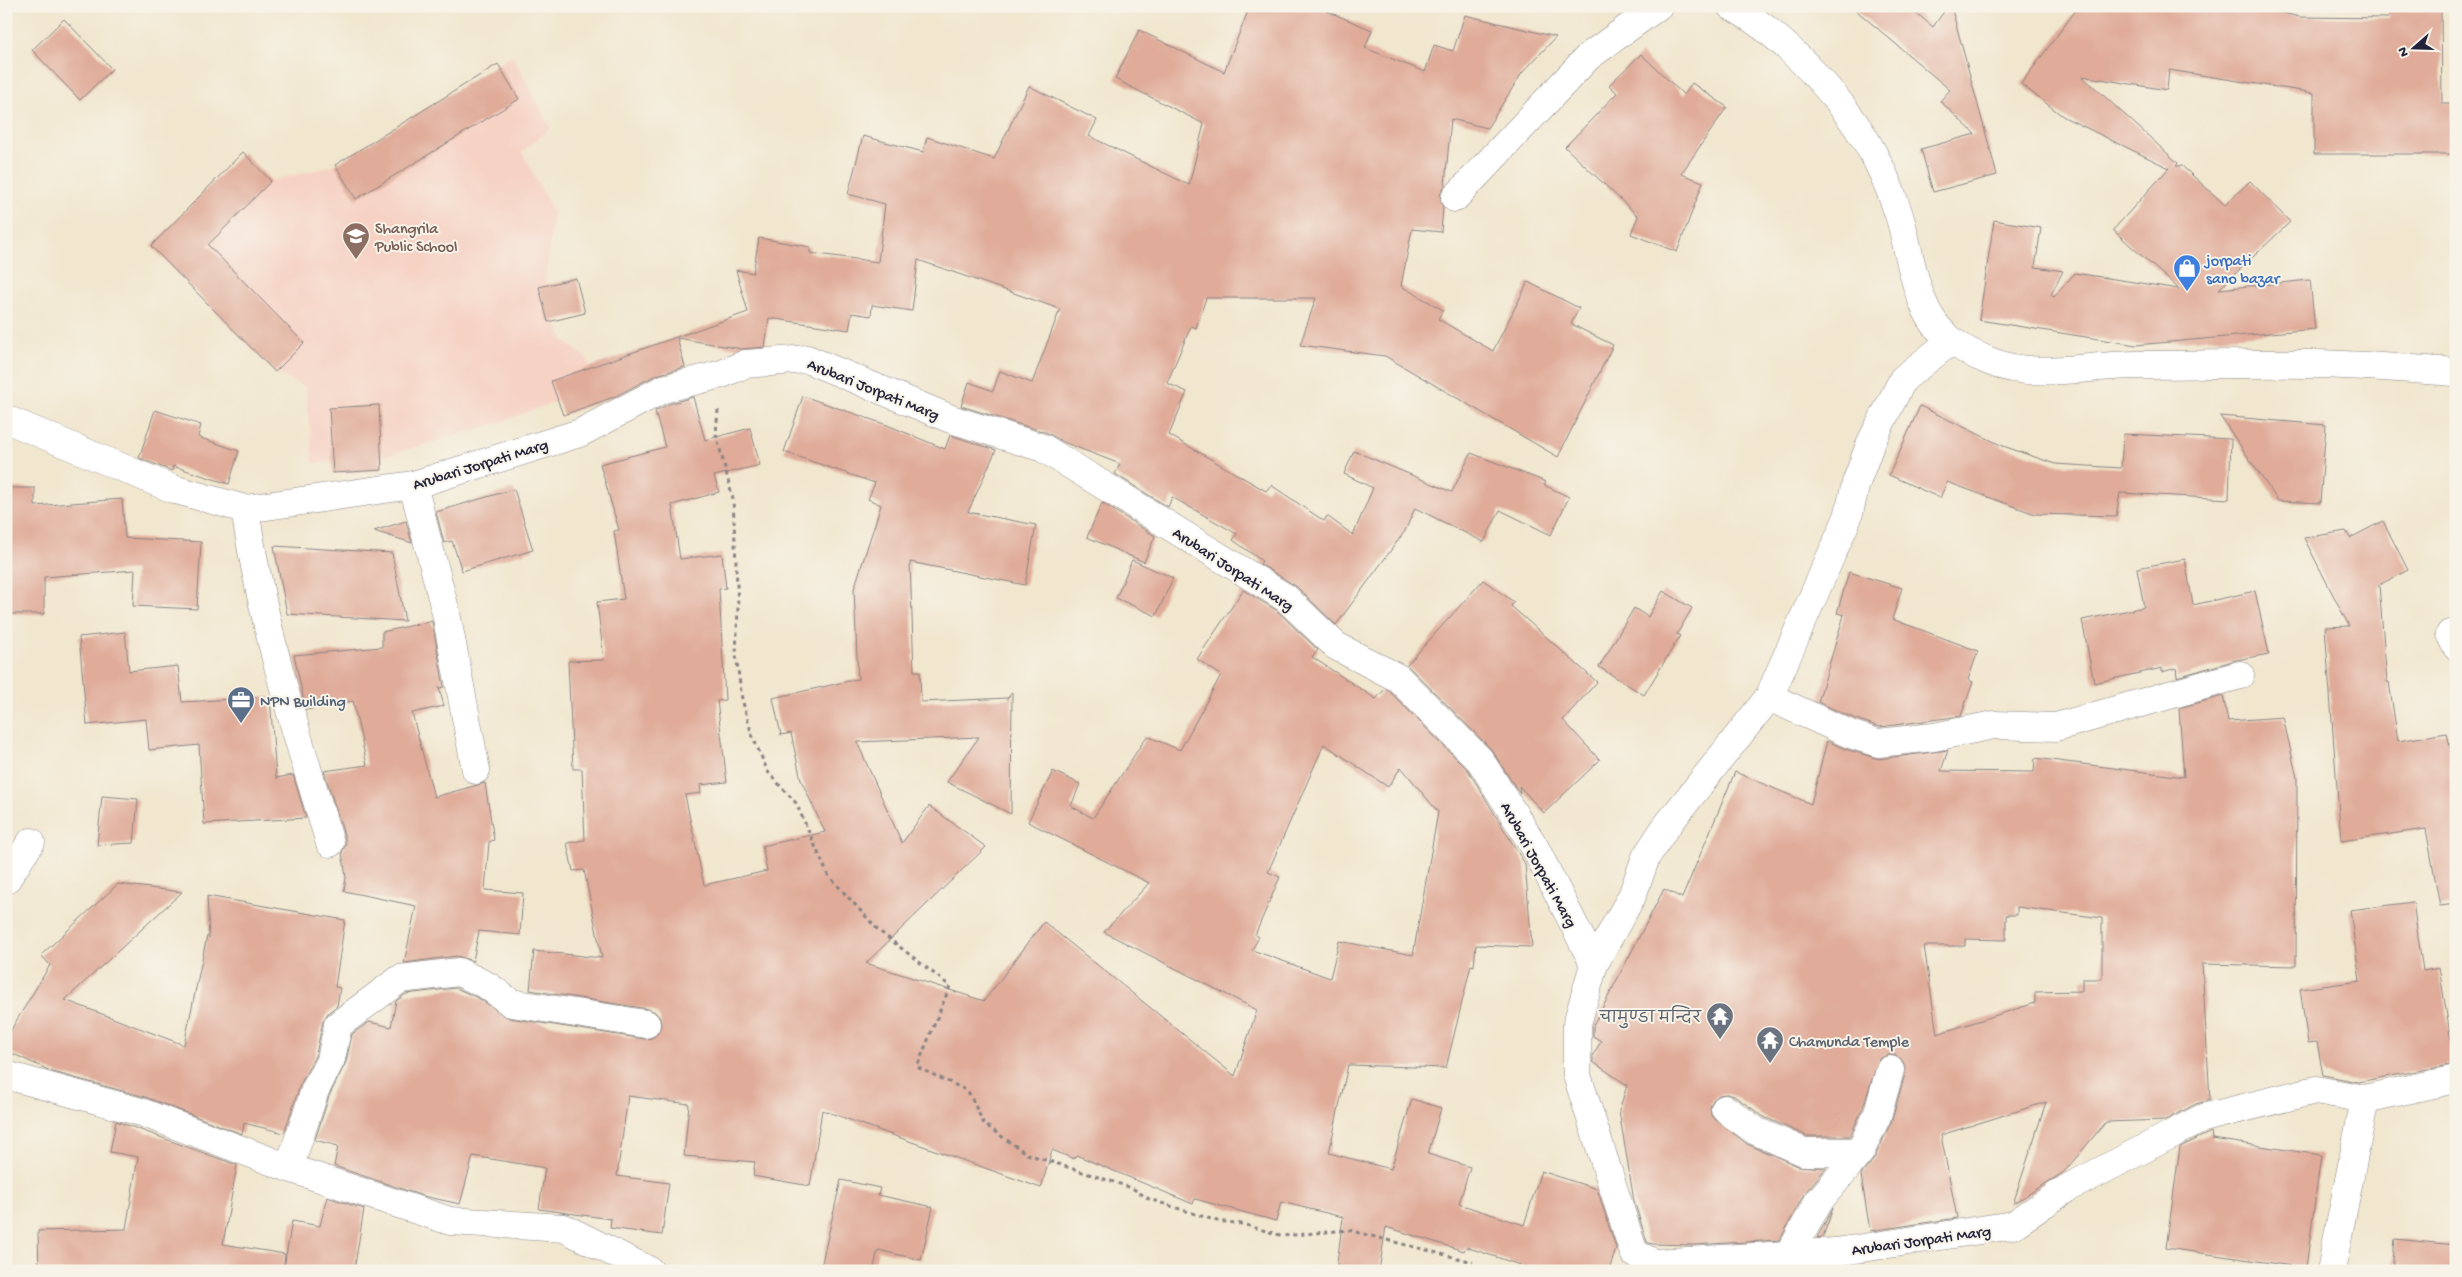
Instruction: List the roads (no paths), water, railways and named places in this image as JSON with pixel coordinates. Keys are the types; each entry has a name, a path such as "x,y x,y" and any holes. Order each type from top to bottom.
{"street":[{"path":"1456,198 1588,58 1658,6"},
{"path":"1731,6 1742,12 1797,54 1842,108 1876,159 1899,215 1922,298 1933,321 1951,341 1990,362 2031,370 2082,370 2126,365 2318,364 2456,372"},
{"path":"1594,964 1632,896 1646,857 1655,843 1770,697 1848,517 1856,483 1871,442 1904,378 1951,341"},
{"name":"Arubari Jorpati Marg","path":"6,419 173,489 245,509 413,485 580,432 663,389 722,374 745,364 808,360 951,419 1043,448 1286,598 1336,646 1398,678 1480,760 1534,846 1594,964 1577,1024 1577,1075 1634,1253 1654,1263 1836,1252 2013,1225 2066,1189 2203,1118 2316,1090 2365,1099 2456,1079"},
{"path":"413,485 446,613 476,770"},
{"path":"245,509 252,556 294,728 330,843"},
{"path":"1770,697 1850,734 1878,743 1934,737 1994,725 2056,727 2240,675"},
{"path":"6,880 31,842"},
{"path":"289,1168 315,1090 331,1059 338,1025 400,979 459,972 488,986 511,1003 646,1024"},
{"path":"1790,1254 1818,1202 1860,1152 1877,1116 1890,1070"},
{"path":"6,1076 141,1112 289,1168 450,1221 564,1228 650,1271"},
{"path":"2331,1271 2365,1099"},
{"path":"1724,1109 1756,1131 1804,1152 1860,1152"}],"place":[{"name":"Shangrila Public School","path":"356,260"},
{"name":"jorpati sano bazar","path":"2187,292"},
{"name":"NPN Building","path":"241,724"},
{"name":"चामुण्डा मन्दिर","path":"1720,1040"},
{"name":"Chamunda Temple","path":"1770,1064"}]}
